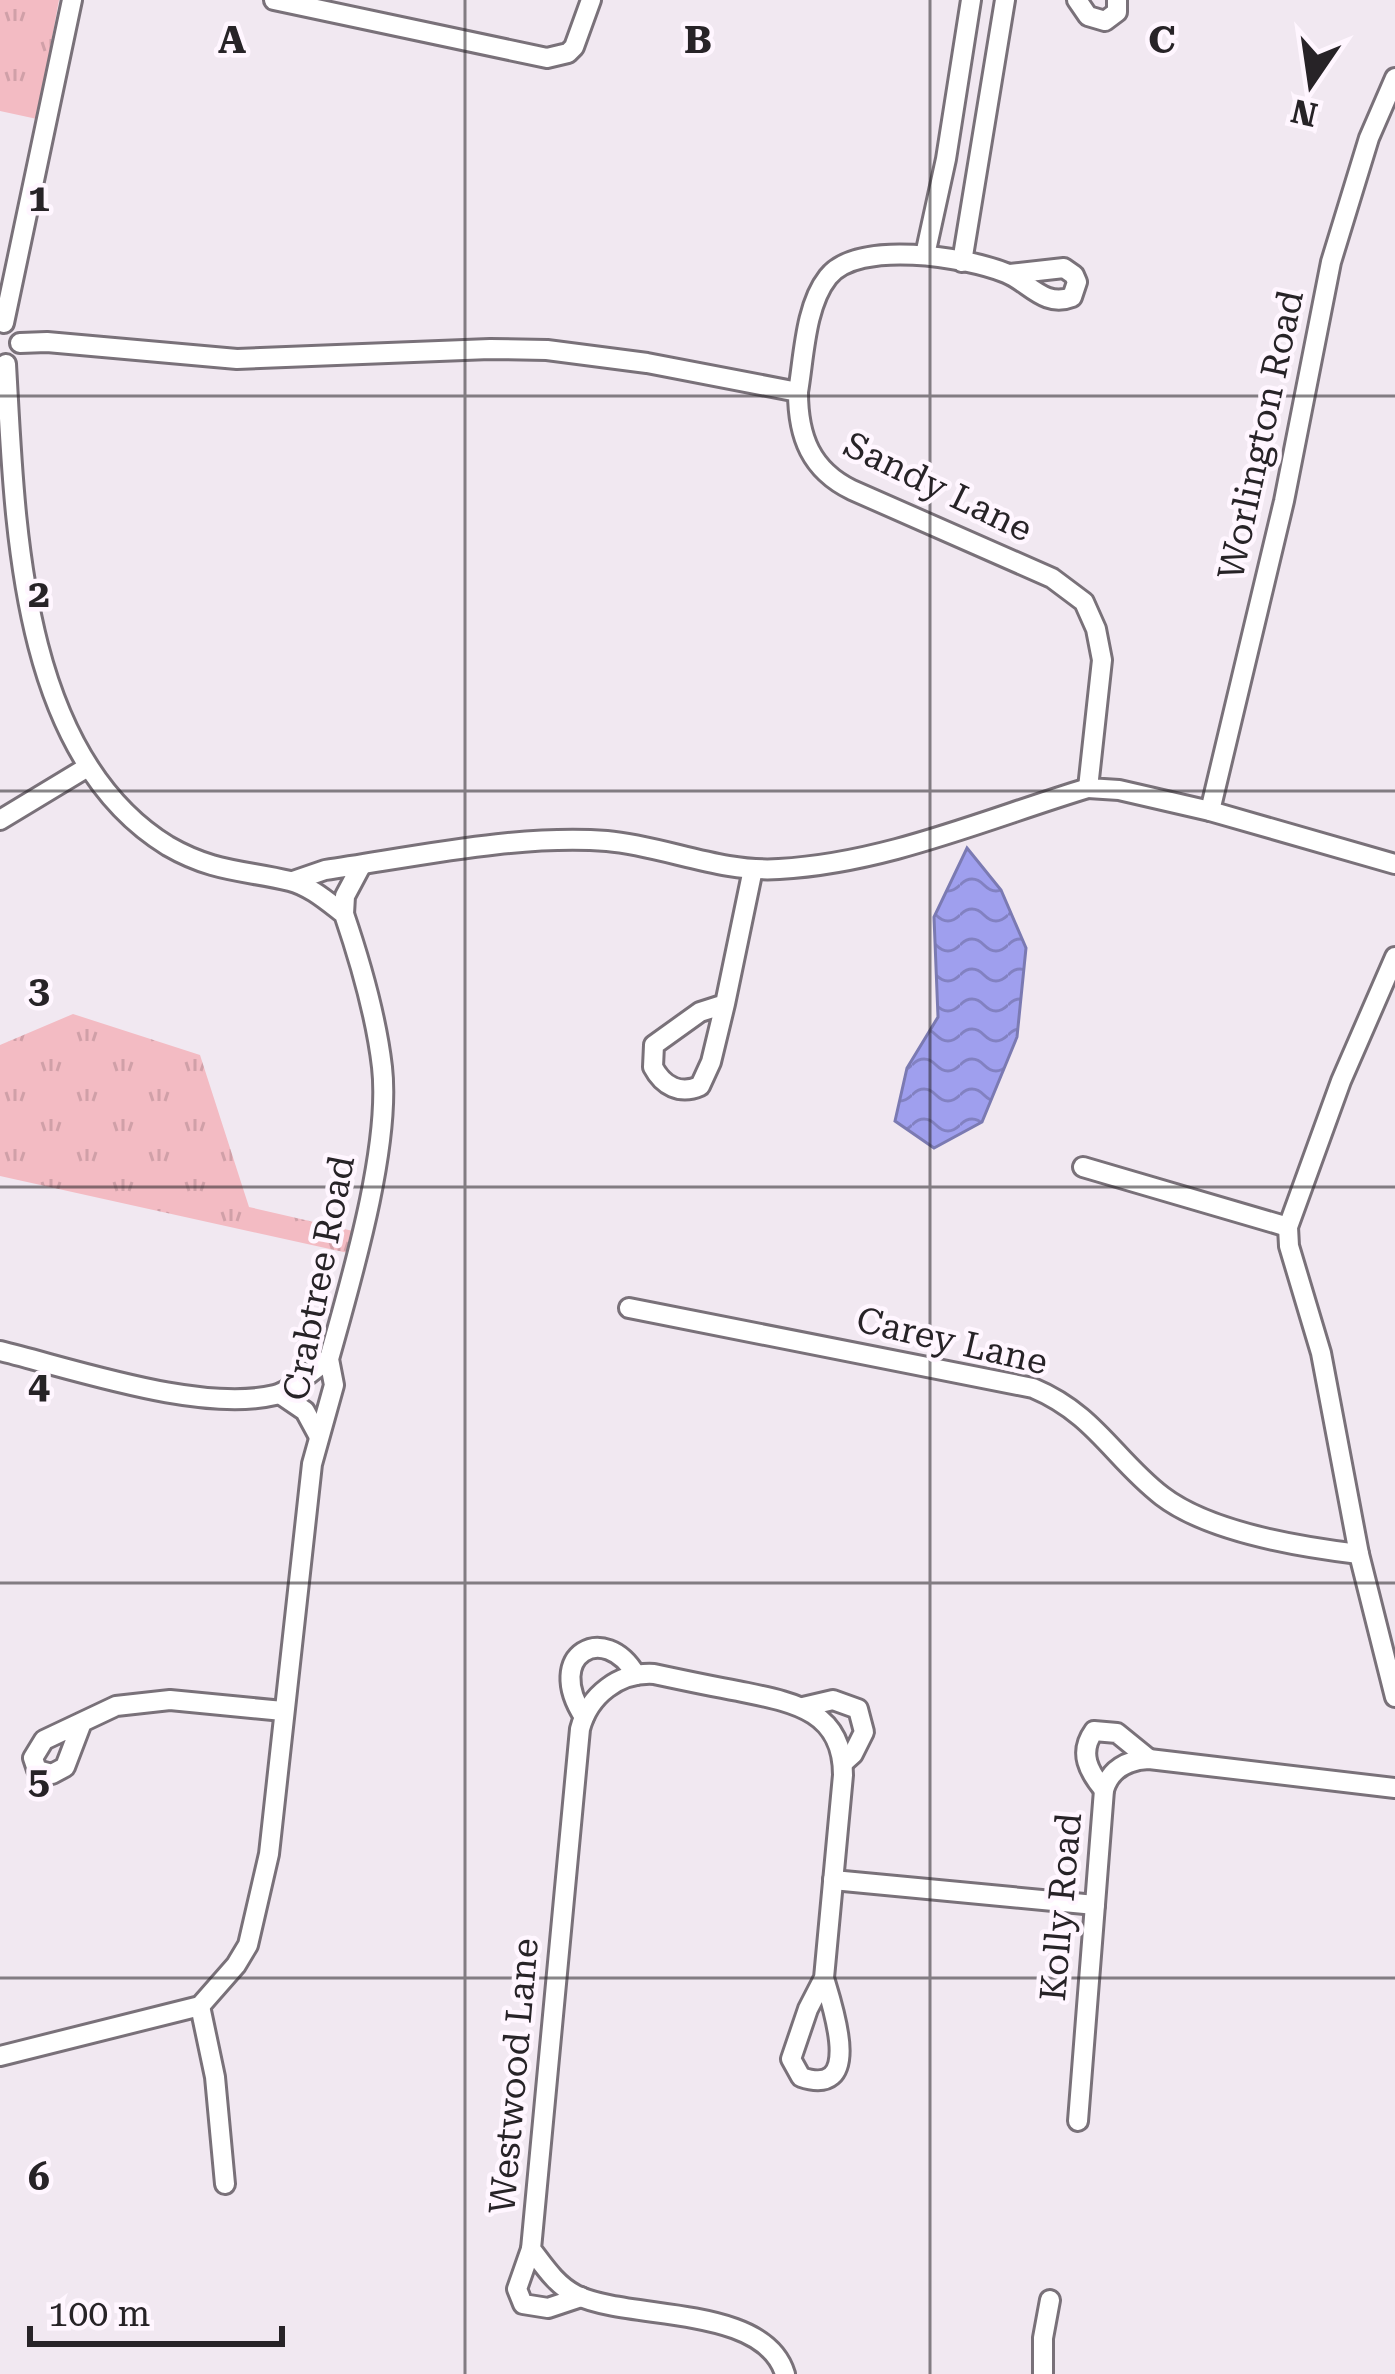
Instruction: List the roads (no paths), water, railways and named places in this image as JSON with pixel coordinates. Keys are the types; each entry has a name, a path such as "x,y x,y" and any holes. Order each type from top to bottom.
{"street":[{"path":"72,0 2,323 15,330 20,343 17,356 3,364 11,493 21,565 47,669 86,769 129,816 184,855 231,872 293,881 344,914 345,896 361,866"},
{"path":"274,0 536,57 572,60 591,0"},
{"path":"925,255 971,0"},
{"path":"962,262 1005,0"},
{"path":"1077,0 1088,16 1105,21 1117,12 1118,0"},
{"name":"Worlington Road","path":"1210,811 1284,501 1331,262 1369,138 1395,78"},
{"path":"20,343 238,359 547,350 647,363 798,392 817,299 844,262 925,255 1010,274"},
{"name":"Sandy Lane","path":"798,392 801,432 808,452 828,476 1052,578 1084,602 1096,628 1102,660 1088,788"},
{"path":"0,820 86,769"},
{"path":"293,881 325,870 574,840 631,844 753,869 812,866 876,854 1088,788 1119,790 1210,811 1395,864"},
{"path":"725,1004 700,1012 658,1039 653,1067 666,1084 681,1090 700,1086 711,1062 725,1004 753,869"},
{"name":"Crabtree Road","path":"200,2006 236,1965 256,1923 269,1854 304,1523 318,1435 334,1385 329,1359 383,1112 373,1014 344,914"},
{"path":"1395,957 1288,1227 1289,1246 1321,1353 1359,1554 1395,1697"},
{"path":"1083,1167 1288,1227"},
{"name":"Carey Lane","path":"628,1308 1034,1388 1089,1422 1145,1480 1180,1508 1228,1526 1359,1554"},
{"path":"0,1351 193,1394 242,1398 280,1394 329,1359"},
{"path":"280,1394 305,1411 318,1435"},
{"path":"584,1717 571,1683 571,1665 577,1654 602,1649 629,1664 636,1675"},
{"path":"584,1717 603,1691 636,1675 655,1674 803,1707 833,1700 858,1709 864,1732 843,1763"},
{"path":"81,1725 116,1706 157,1700 283,1711"},
{"path":"803,1707 830,1729 843,1763 824,1978 841,2049 834,2072 812,2081 800,2077 791,2059 824,1978"},
{"name":"Westwood Lane","path":"581,2297 552,2277 531,2249 584,1717"},
{"path":"1104,1790 1087,1765 1085,1752 1094,1731 1117,1733 1149,1759 1395,1788"},
{"name":"Kolly Road","path":"1078,2122 1104,1790 1120,1766 1149,1759"},
{"path":"832,1880 1095,1905"},
{"path":"0,2056 200,2006 215,2077 225,2184"},
{"path":"531,2249 517,2289 523,2304 548,2308 581,2297 727,2326 772,2351 785,2374"},
{"path":"1043,2374 1042,2338 1050,2300"}],"water":[{"path":"967,848 1001,890 1026,948 1017,1037 982,1122 934,1148 895,1121 907,1068 938,1017 934,917"}]}
